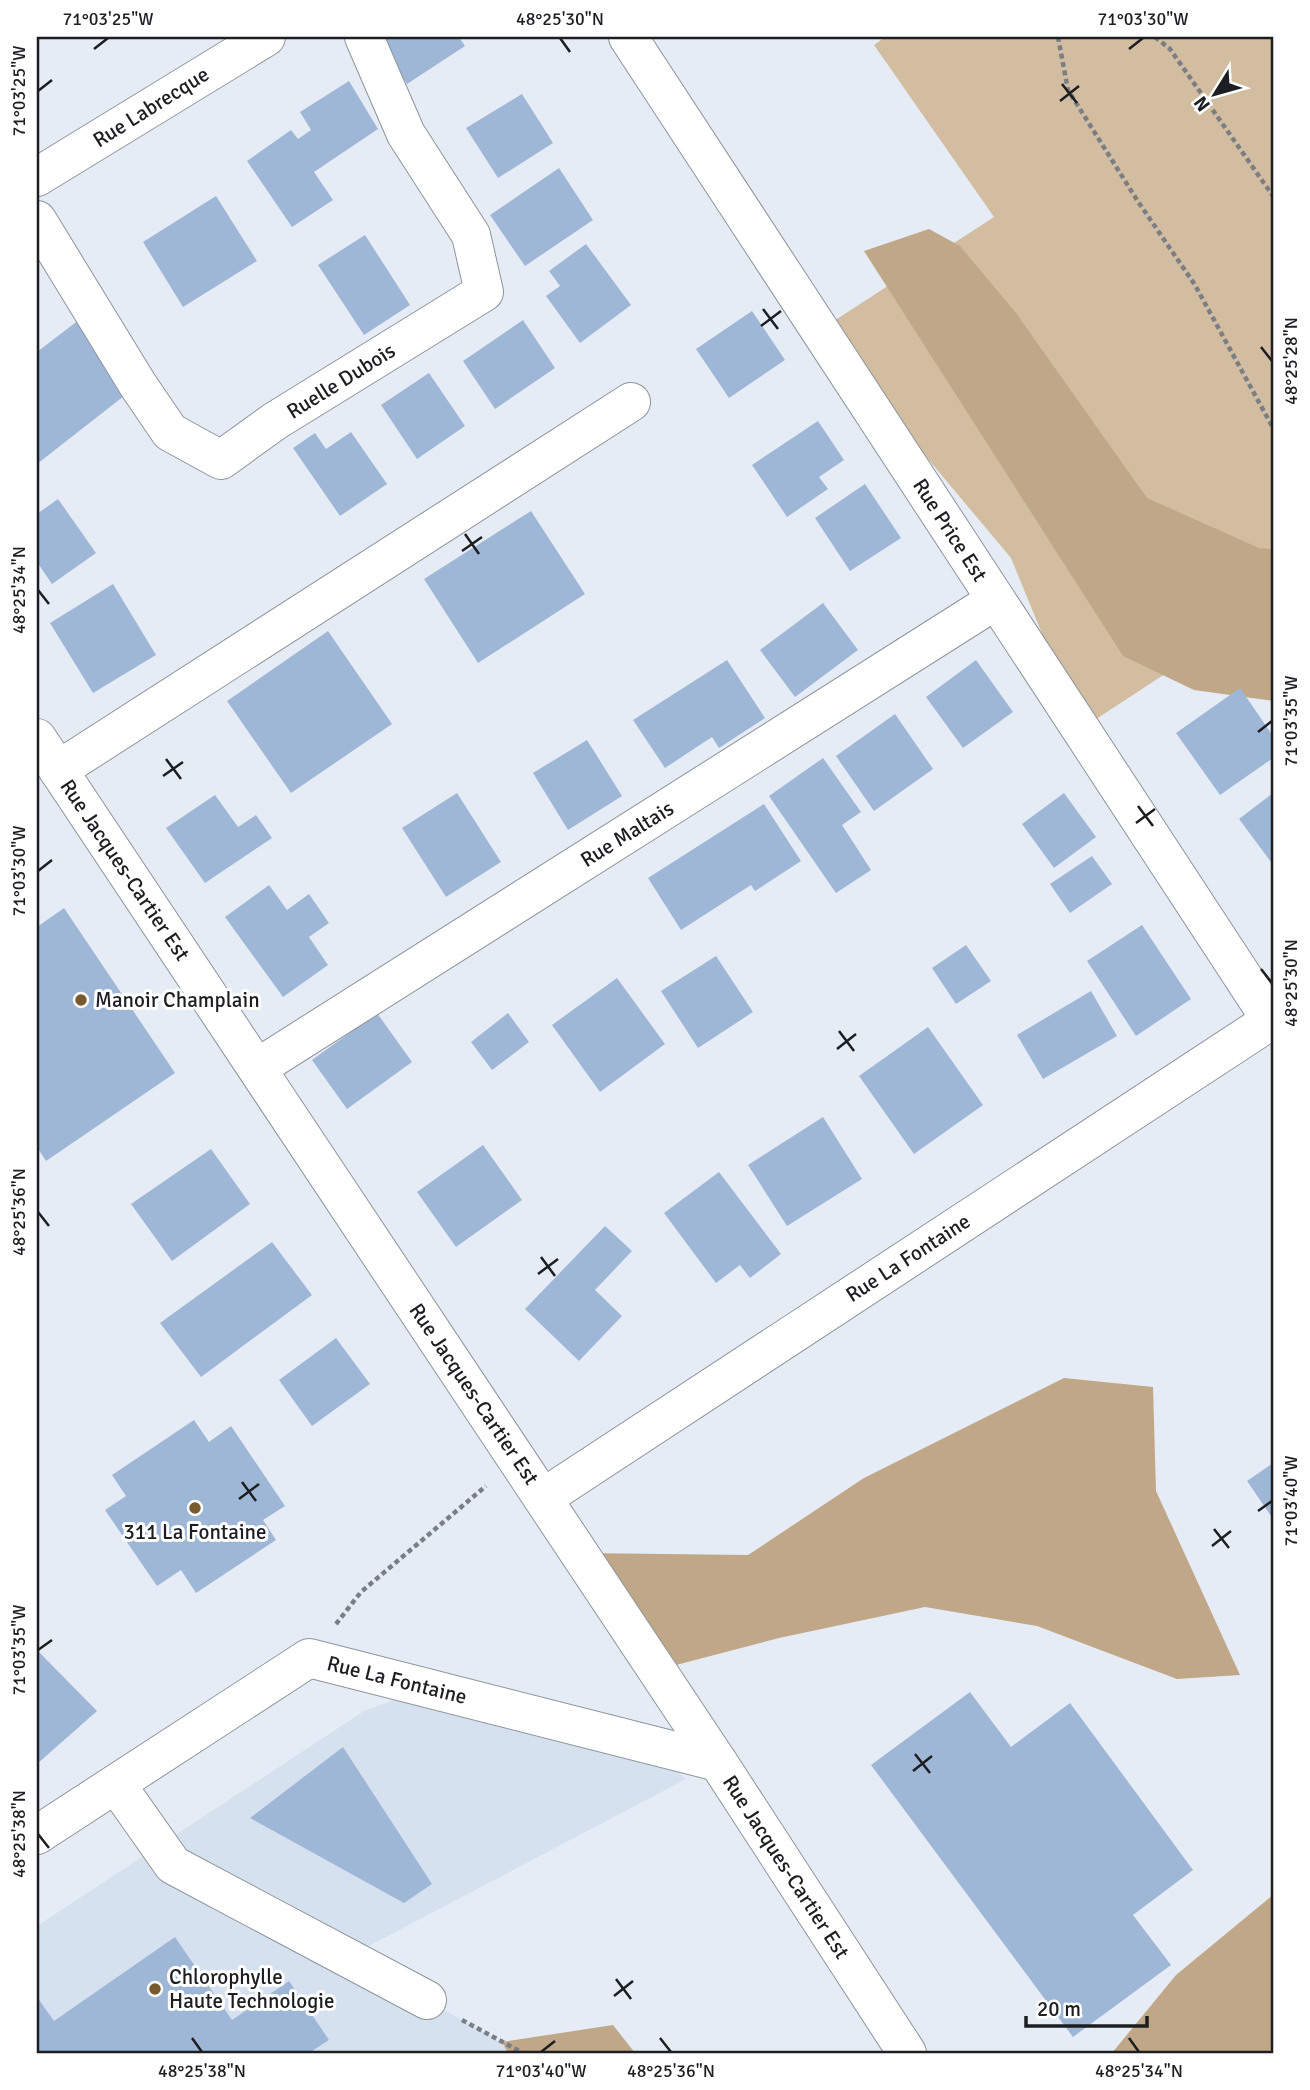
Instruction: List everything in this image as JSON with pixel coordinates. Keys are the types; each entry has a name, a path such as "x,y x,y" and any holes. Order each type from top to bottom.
{"street":[{"name":"Rue Labrecque","path":"37,177 265,37"},
{"name":"Ruelle Dubois","path":"37,220 138,385 170,432 221,460 275,421 484,292 471,235 406,134 364,37"},
{"name":"Rue Price Est","path":"628,37 1273,1021"},
{"path":"58,770 631,402"},
{"name":"Rue Maltais","path":"257,1068 996,600"},
{"name":"Rue Jacques-Cartier Est","path":"37,738 718,1762 907,2053"},
{"name":"Rue La Fontaine","path":"543,1498 1273,1021"},
{"name":"Rue La Fontaine","path":"37,1835 309,1658 718,1762"},
{"path":"116,1784 173,1865 427,2000"}],"path":[{"path":"1058,37 1068,90 1137,200 1195,285 1273,428"},
{"path":"1155,37 1170,49 1273,196"},
{"path":"309,1658 362,1592 517,1459"},
{"path":"427,2000 523,2053"}],"shaded area":[{"path":"885,37 1273,37 1273,603 1081,729 1011,558 820,330 994,217 874,45"},
{"path":"929,229 960,246 1016,313 1147,498 1259,548 1273,549 1273,701 1194,690 1123,656 864,251"},
{"path":"1064,1378 1153,1387 1156,1491 1240,1675 1177,1679 1037,1626 925,1607 779,1638 657,1670 579,1553 748,1555 864,1478"},
{"path":"410,1694 656,1751 686,1779 348,1957 502,2042 508,2053 37,2053 37,1926 364,1711"},
{"path":"1273,1895 1273,2042 1270,2053 1112,2053 1176,1975"},
{"path":"613,2025 635,2053 508,2053 502,2042"}],"building":[{"path":"387,37 459,37 465,46 407,84 379,42"},
{"path":"349,81 378,129 314,172 333,200 292,227 247,161 291,130 298,139 311,130 300,112"},
{"path":"522,94 553,143 498,178 466,128"},
{"path":"559,168 593,220 525,266 490,215"},
{"path":"216,196 257,261 183,307 143,242"},
{"path":"365,235 410,305 364,335 318,265"},
{"path":"586,244 631,305 580,343 546,296 560,286 549,271"},
{"path":"752,311 785,360 729,398 696,349"},
{"path":"84,316 138,385 37,464 37,352"},
{"path":"523,320 555,368 495,409 463,361"},
{"path":"429,373 465,426 417,459 381,405"},
{"path":"818,421 844,460 819,477 828,489 787,517 752,465"},
{"path":"351,432 387,484 340,516 293,448 315,433 326,449"},
{"path":"865,484 901,538 850,571 815,518"},
{"path":"58,499 96,553 52,584 37,562 37,514"},
{"path":"531,511 585,594 478,663 424,579"},
{"path":"113,584 156,655 93,693 50,623"},
{"path":"823,603 858,650 795,697 760,650"},
{"path":"328,631 392,724 291,793 227,701"},
{"path":"727,660 765,718 719,748 712,737 665,768 633,720"},
{"path":"976,660 1013,712 963,748 926,697"},
{"path":"1240,688 1273,736 1273,758 1220,795 1176,733"},
{"path":"895,714 933,769 874,811 836,756"},
{"path":"587,740 622,796 568,830 533,773"},
{"path":"823,758 861,812 842,825 871,870 836,893 769,796"},
{"path":"457,793 501,862 446,897 402,828"},
{"path":"1064,793 1096,837 1054,868 1022,824"},
{"path":"1273,793 1273,861 1271,862 1239,819"},
{"path":"215,795 238,827 256,815 272,838 205,883 166,828"},
{"path":"764,804 801,861 755,891 751,885 681,930 648,878"},
{"path":"1092,856 1112,884 1070,913 1050,884"},
{"path":"269,885 287,910 309,894 329,923 309,937 328,965 283,997 225,917"},
{"name":"Manoir Champlain","path":"64,908 175,1073 46,1161 37,1147 37,927"},
{"path":"1142,925 1191,999 1136,1036 1087,961"},
{"path":"966,945 991,981 956,1004 932,968"},
{"path":"716,956 753,1012 698,1048 661,991"},
{"path":"617,978 665,1044 600,1092 552,1025"},
{"path":"1091,991 1117,1036 1043,1079 1017,1035"},
{"path":"377,1013 412,1062 347,1109 312,1060"},
{"path":"508,1013 529,1042 492,1070 471,1042"},
{"path":"928,1027 983,1105 914,1154 859,1076"},
{"path":"823,1117 862,1179 787,1226 748,1165"},
{"path":"483,1145 522,1200 456,1247 417,1192"},
{"path":"211,1149 250,1204 172,1261 131,1204"},
{"path":"719,1172 781,1254 750,1278 740,1265 716,1283 664,1213"},
{"path":"605,1226 632,1251 595,1290 622,1316 579,1361 525,1309"},
{"path":"272,1242 312,1295 201,1377 160,1323"},
{"path":"336,1338 370,1384 312,1426 279,1380"},
{"name":"311 La Fontaine","path":"194,1420 209,1442 231,1426 285,1506 263,1520 276,1540 196,1593 181,1570 157,1586 105,1510 126,1496 112,1475"},
{"path":"1273,1463 1273,1519 1247,1481"},
{"path":"37,1650 97,1711 37,1764"},
{"path":"970,1692 1011,1747 1070,1703 1193,1870 1133,1915 1171,1965 1073,2037 871,1765"},
{"path":"343,1747 432,1884 404,1903 250,1818"},
{"name":"Chlorophylle Haute Technologie","path":"175,1937 232,2020 289,1981 329,2040 309,2053 37,2053 37,1997 54,2021"}],"place":[{"name":"Manoir Champlain","path":"81,1000"},
{"name":"311 La Fontaine","path":"195,1508"},
{"name":"Chlorophylle Haute Technologie","path":"155,1989"}]}
